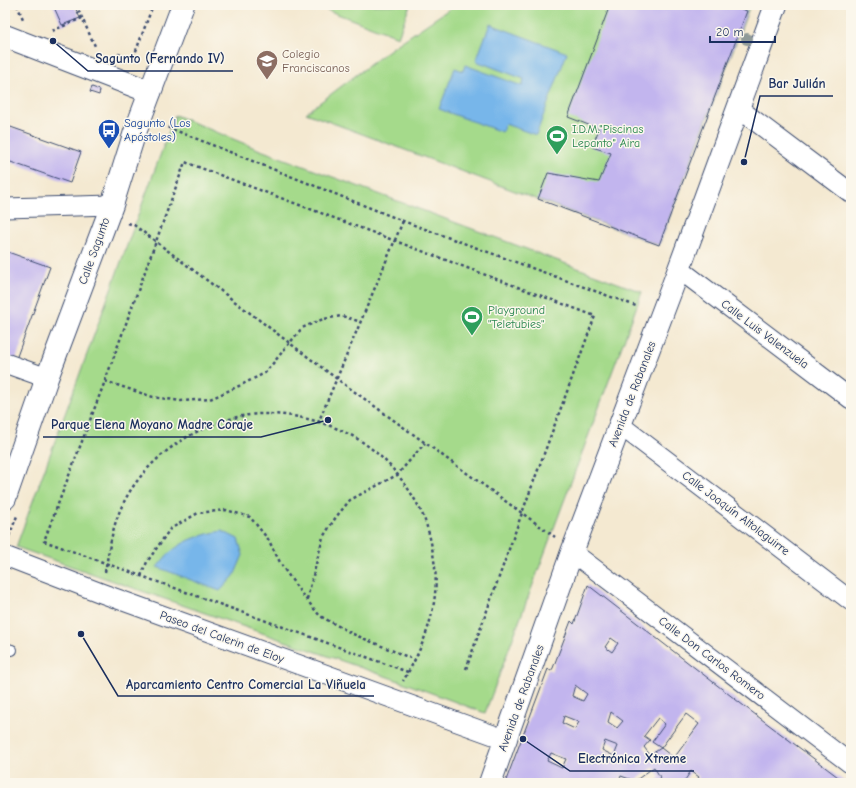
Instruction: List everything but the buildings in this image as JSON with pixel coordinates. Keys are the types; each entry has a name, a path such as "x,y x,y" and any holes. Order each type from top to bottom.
{"main road":[{"name":"Calle Sagunto","path":"5,498 47,378 112,205 134,135 183,5"},
{"name":"Avenida de Rabanales","path":"490,783 506,740 565,546 620,425 776,5"},
{"path":"5,36 150,92"}],"street":[{"path":"738,108 851,193"},
{"path":"5,208 112,205"},
{"name":"Calle Luis Valenzuela","path":"679,268 851,399"},
{"path":"5,363 47,378"},
{"name":"Calle Joaquín Altolaguirre","path":"620,425 851,601"},
{"name":"Calle Don Carlos Romero","path":"565,546 851,764"},
{"name":"Paseo del Calerin de Eloy","path":"5,556 101,593 506,740"}],"path":[{"path":"17,5 24,21 18,19"},
{"path":"76,5 95,46 88,44"},
{"path":"118,54 133,59 153,5"},
{"path":"52,31 82,18"},
{"path":"45,28 59,33"},
{"path":"162,125 403,221 636,306"},
{"path":"408,672 44,540 105,381 185,162 595,316 466,669"},
{"path":"318,422 403,221"},
{"path":"126,222 134,225 290,344 565,546"},
{"path":"105,381 153,397 181,401 210,398 239,386 264,373 302,328 323,319 342,316 361,322"},
{"path":"101,593 108,550 116,520 122,505 142,475 155,461 170,449 187,437 206,427 226,420 259,414 285,415 318,422 356,439 378,455 389,466 413,496 424,518 430,538 434,561 435,582 429,626 415,660 389,698"},
{"path":"307,600 323,537 336,517 350,500 397,475 425,443"},
{"path":"141,576 147,562 170,529 198,513 226,510 250,517 268,539 282,566 320,616 353,634 415,660"}],"green space":[{"path":"320,5 410,5 398,37 319,7"},
{"name":"I.D.M.\"Piscinas Lepanto\" Aira","path":"455,5 750,5 659,245 306,113 392,48"},
{"path":"175,115 255,148 642,292 485,713 402,682 16,547"}],"water":[{"path":"490,24 567,53 536,135 505,124 502,132 439,109 455,68 463,71 465,65 522,86 524,79 476,61"},
{"path":"222,531 238,539 243,555 234,576 220,591 157,567 170,553 183,543 202,535"}],"place":[{"name":"Sagunto (Fernando IV)","path":"53,41"},
{"name":"Colegio Franciscanos","path":"267,80"},
{"name":"Sagunto (Los Apóstoles)","path":"109,150"},
{"name":"I.D.M.\"Piscinas Lepanto\" Aira","path":"557,156"},
{"name":"Bar Julián","path":"744,162"},
{"name":"Playground \"Teletubies\"","path":"472,336"},
{"name":"Parque Elena Moyano Madre Coraje","path":"328,420"},
{"name":"Aparcamiento Centro Comercial La Viñuela","path":"81,634"},
{"name":"Electrónica Xtreme","path":"523,739"}]}
